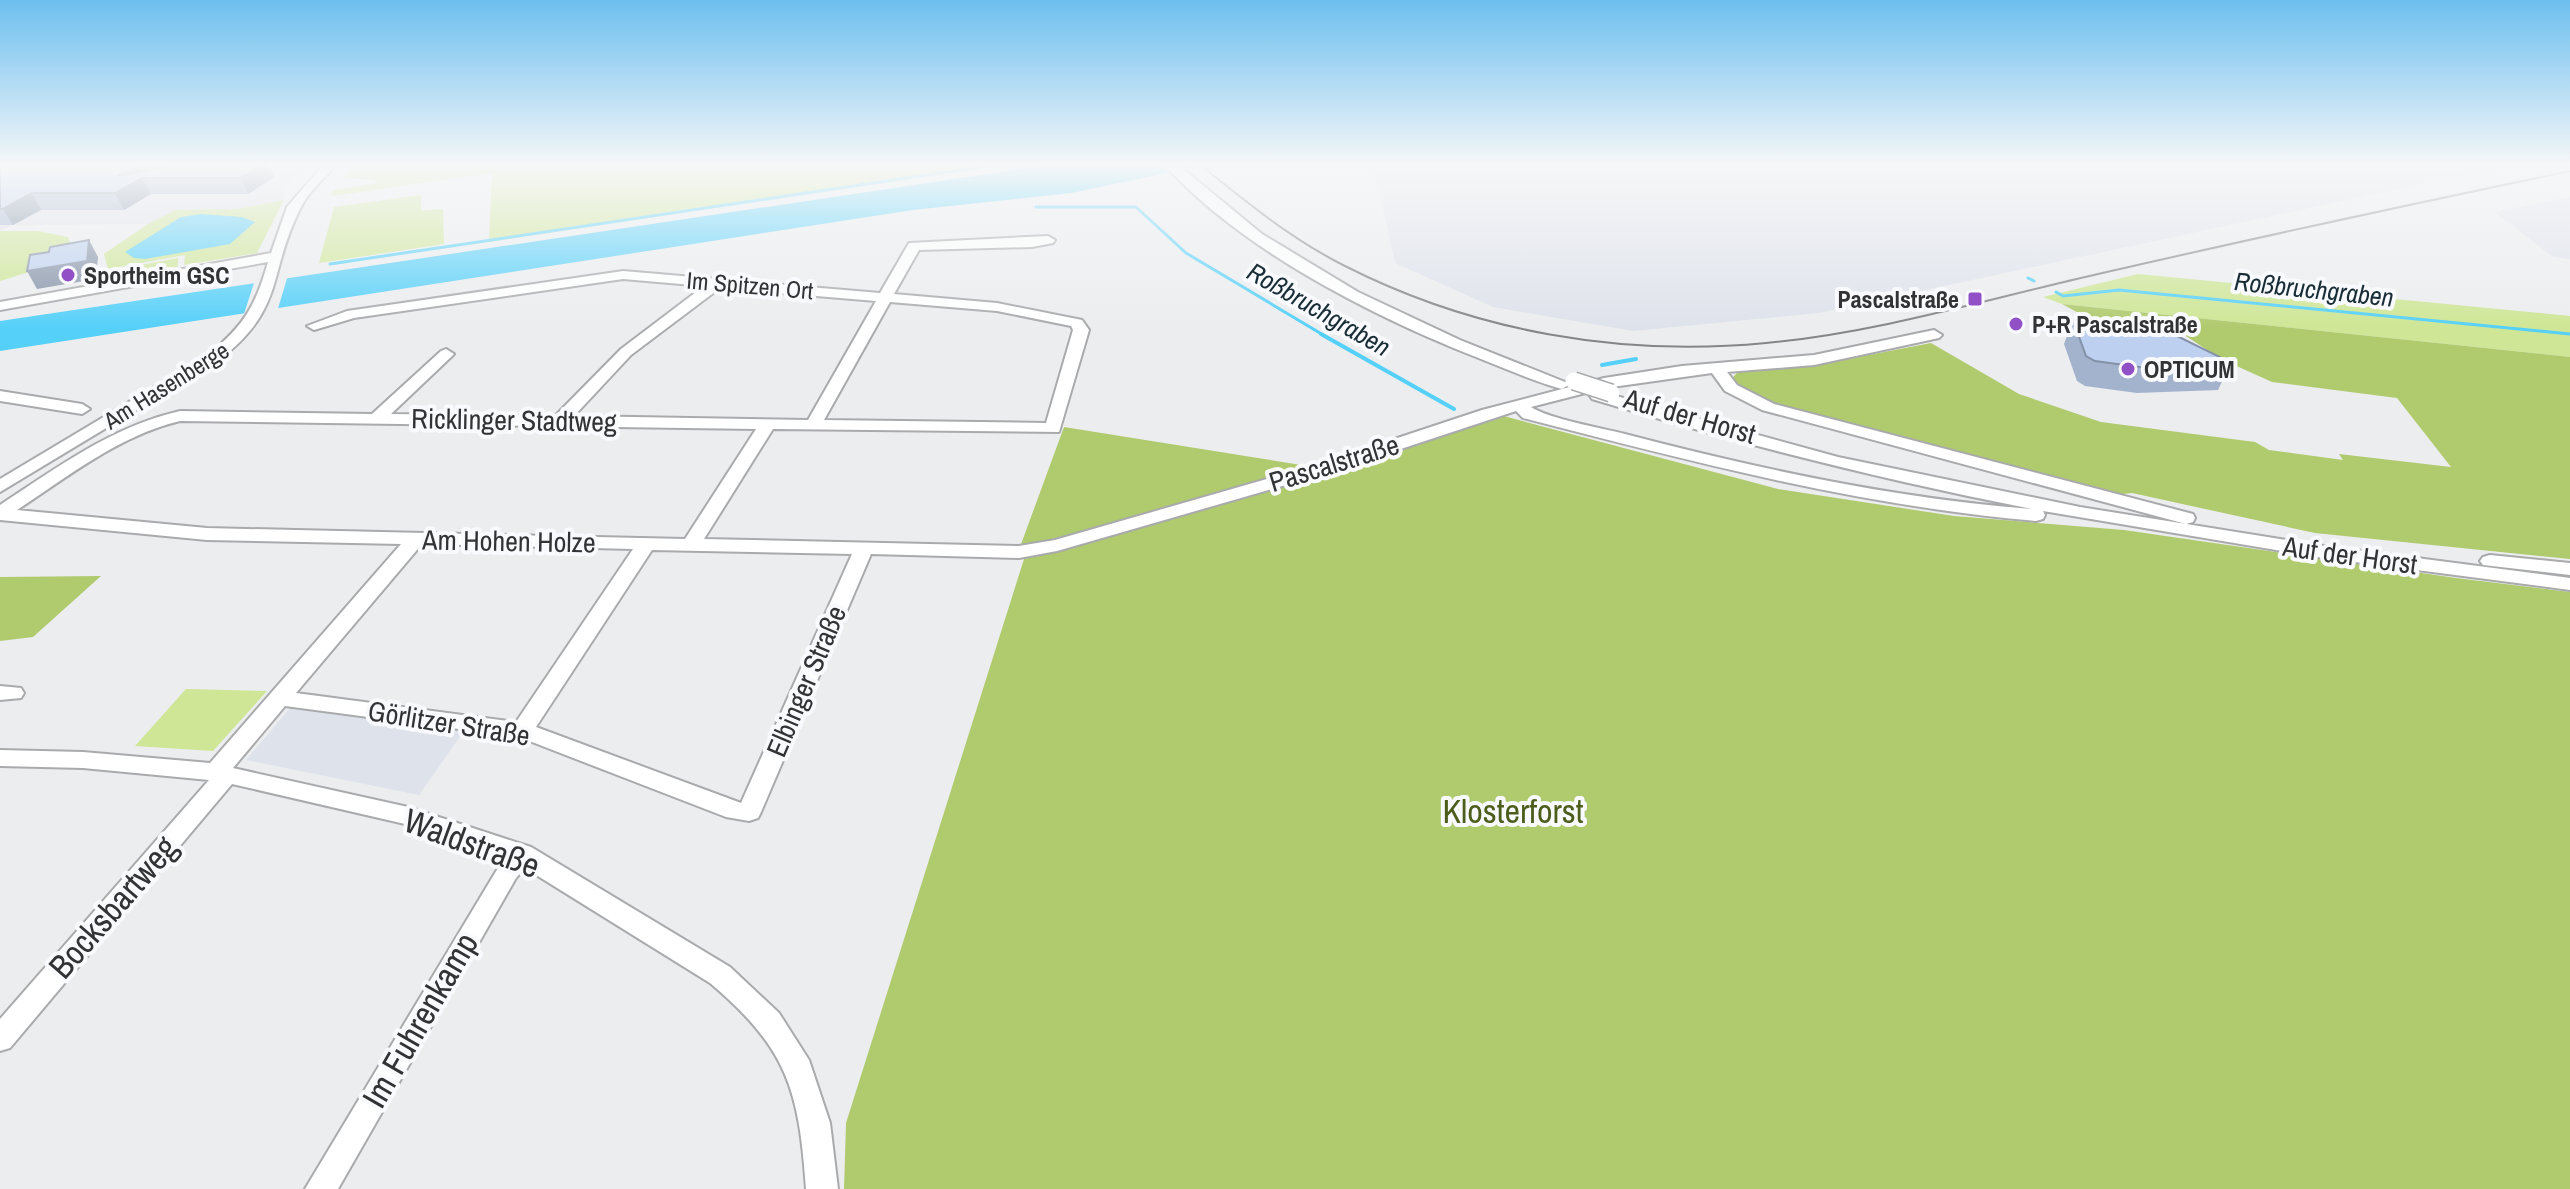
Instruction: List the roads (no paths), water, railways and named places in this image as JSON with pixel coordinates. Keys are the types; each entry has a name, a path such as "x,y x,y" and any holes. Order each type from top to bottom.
{"street":[{"name":"Am Hasenberge","path":"0,487 214,357 246,333 259,315 292,218"},
{"name":"Auf der Horst","path":"1235,218 1258,239 1329,283 1427,331 1604,394 1795,453 1980,494 2131,521 2371,559 2570,584"},
{"path":"813,425 914,246 1048,240"},
{"path":"0,306 277,256"},
{"name":"Im Spitzen Ort","path":"314,326 352,314 597,277 659,277 997,307 1077,323 1081,330 1053,428"},
{"path":"561,420 637,342 718,282"},
{"name":"Pascalstraße","path":"1019,552 1057,545 1325,468 1519,405 1604,383 1716,368 1814,360 1934,335"},
{"path":"377,418 446,354"},
{"name":"Auf der Horst","path":"1716,368 1731,388 1768,407 2099,497 2253,532"},
{"name":"Auf der Horst","path":"1604,394 1721,426 1910,471 2097,507 2253,532 2570,569"},
{"path":"0,396 82,409"},
{"path":"0,410 21,399"},
{"name":"Auf der Horst","path":"1519,405 1529,414 1748,472 1843,491 1986,512 2131,521"},
{"name":"Ricklinger Stadtweg","path":"0,514 75,463 151,422 167,418 561,420 1053,428"},
{"path":"691,545 767,425"},
{"name":"Auf der Horst","path":"1950,507 1987,505 1988,501 1980,494"},
{"name":"Am Hohen Holze","path":"0,514 207,534 1019,552"},
{"name":"Bocksbartweg","path":"0,1039 221,773 279,698 416,539"},
{"path":"522,730 645,545"},
{"name":"Elbinger Straße","path":"749,812 863,550"},
{"name":"Görlitzer Straße","path":"279,698 522,730 735,811 749,812"},
{"name":"Waldstraße","path":"1,758 83,760 221,773 408,816 522,854 720,975 751,998 787,1044 803,1072 817,1124 822,1189"},
{"name":"Im Fuhrenkamp","path":"321,1189 507,871 522,854"}],"water":[{"path":"179,218 246,218 255,222 230,244 145,259 134,258 125,252"},
{"path":"689,218 858,218 0,351 0,321"}],"waterway":[{"path":"330,264 635,218"},
{"name":"Roßbruchgraben","path":"1148,218 1186,253 1325,336"},
{"name":"Roßbruchgraben","path":"2028,278 2034,281"},
{"name":"Roßbruchgraben","path":"2056,292 2063,296 2119,290 2570,334"},
{"name":"Roßbruchgraben","path":"1321,334 1454,409"},
{"name":"Roßbruchgraben","path":"1602,365 1636,359"}],"tram line":[{"path":"1268,218 1345,266 1445,308 1550,334 1657,346 1766,343 1849,332 2349,218"}],"place":[{"name":"Sportheim GSC","path":"68,275"},
{"name":"Pascalstraße","path":"1975,299"},
{"name":"P+R Pascalstraße","path":"2016,324"},
{"name":"OPTICUM","path":"2128,369"}],"park label":[{"name":"Klosterforst","path":"1513,811"}]}
